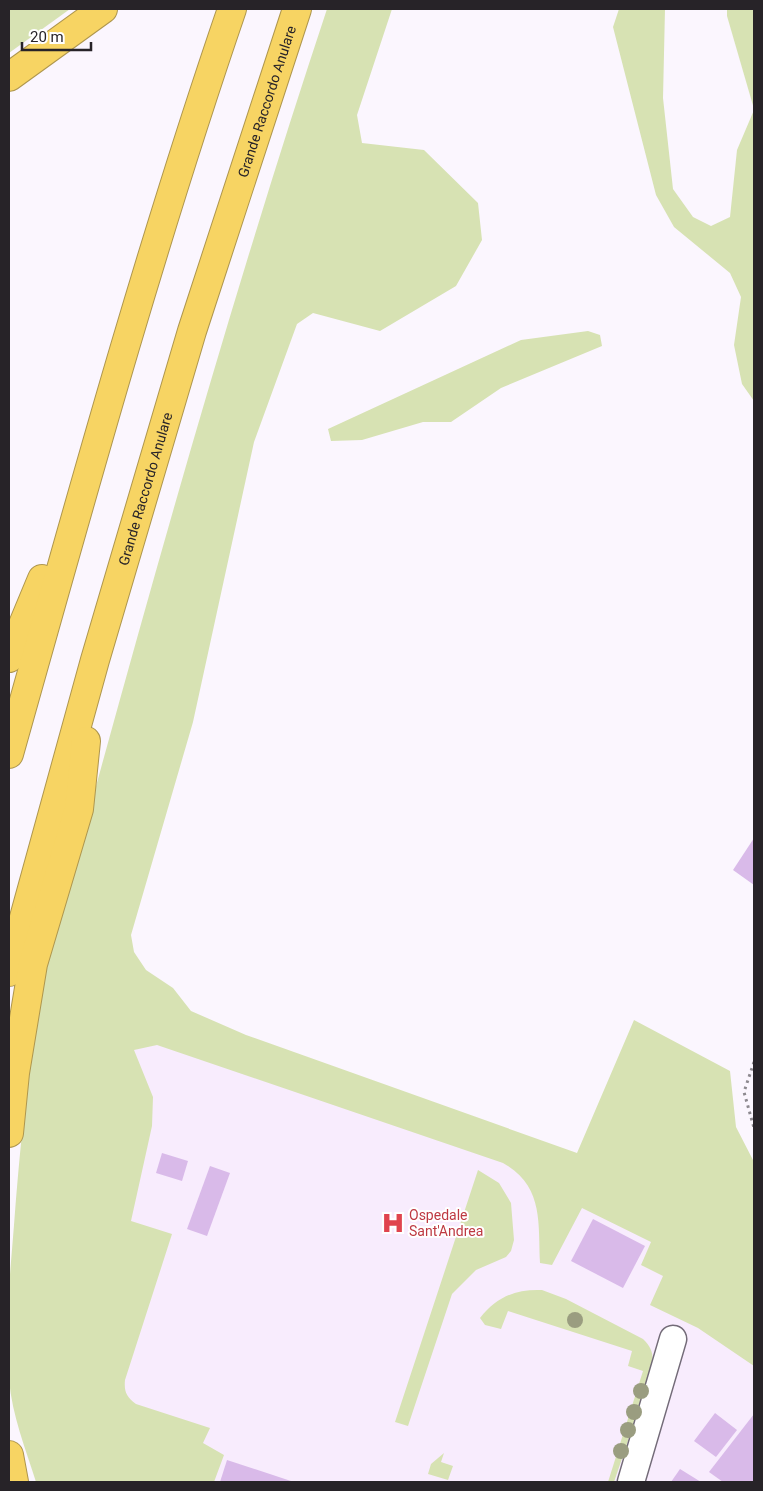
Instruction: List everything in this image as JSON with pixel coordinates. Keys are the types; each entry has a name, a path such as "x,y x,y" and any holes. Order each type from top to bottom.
{"highway":[{"path":"9,77 103,9"},
{"path":"9,754 102,424 185,147 232,9"},
{"name":"Grande Raccordo Anulare","path":"9,972 95,660 192,331 297,9"},
{"path":"9,658 102,424"},
{"path":"9,1133 15,1073 33,964 79,809 95,660"}],"lane":[{"path":"631,1482 673,1339"}],"path":[{"path":"754,1062 744,1092 754,1128"}],"shaded area":[{"name":"Ospedale Sant'Andrea","path":"110,993 754,1245 754,1482 69,1482"}],"green space":[{"path":"9,9 70,9 9,53"},
{"path":"327,9 392,9 357,115 362,143 424,150 478,203 482,240 456,286 380,331 313,313 297,324 254,442 193,722 131,935 134,952 146,970 173,988 191,1011 246,1035 577,1153 634,1020 730,1071 736,1127 754,1162 754,1366 698,1328 650,1305 663,1276 641,1265 651,1242 582,1208 552,1265 540,1263 538,1220 532,1194 526,1183 516,1172 503,1163 157,1045 134,1050 153,1097 152,1126 131,1221 172,1234 125,1380 125,1391 136,1404 210,1428 203,1443 224,1455 214,1482 36,1482 13,1406 9,1380 7,1322 22,1136 41,988 177,496 250,252"},
{"path":"619,9 665,9 663,98 673,189 693,217 711,226 730,217 737,150 754,110 754,401 742,384 734,345 741,297 730,273 674,227 656,195 613,27"},
{"path":"727,9 754,9 754,109 727,16"},
{"path":"588,331 600,335 602,346 501,388 451,422 423,422 362,440 331,441 328,429 521,340"},
{"path":"478,1170 499,1183 511,1203 514,1240 511,1251 506,1257 476,1270 452,1294 408,1426 395,1422"},
{"path":"542,1290 566,1299 643,1339 651,1350 653,1363 651,1373 614,1482 608,1482 643,1371 628,1366 632,1351 508,1311 501,1329 485,1325 480,1318 493,1305 507,1296 523,1291"},
{"path":"444,1453 441,1462 453,1466 448,1480 428,1474 431,1464"}],"building":[{"path":"754,838 754,885 733,870"},
{"path":"162,1153 188,1161 182,1181 156,1173"},
{"path":"210,1166 230,1173 207,1236 187,1229"},
{"path":"593,1219 645,1246 623,1288 571,1261"},
{"path":"715,1413 737,1430 716,1457 694,1441"},
{"path":"754,1414 754,1482 723,1482 709,1472"},
{"path":"227,1460 294,1482 220,1482"},
{"path":"680,1469 701,1482 671,1482"}],"place":[{"name":"Ospedale Sant'Andrea","path":"393,1223"}]}
